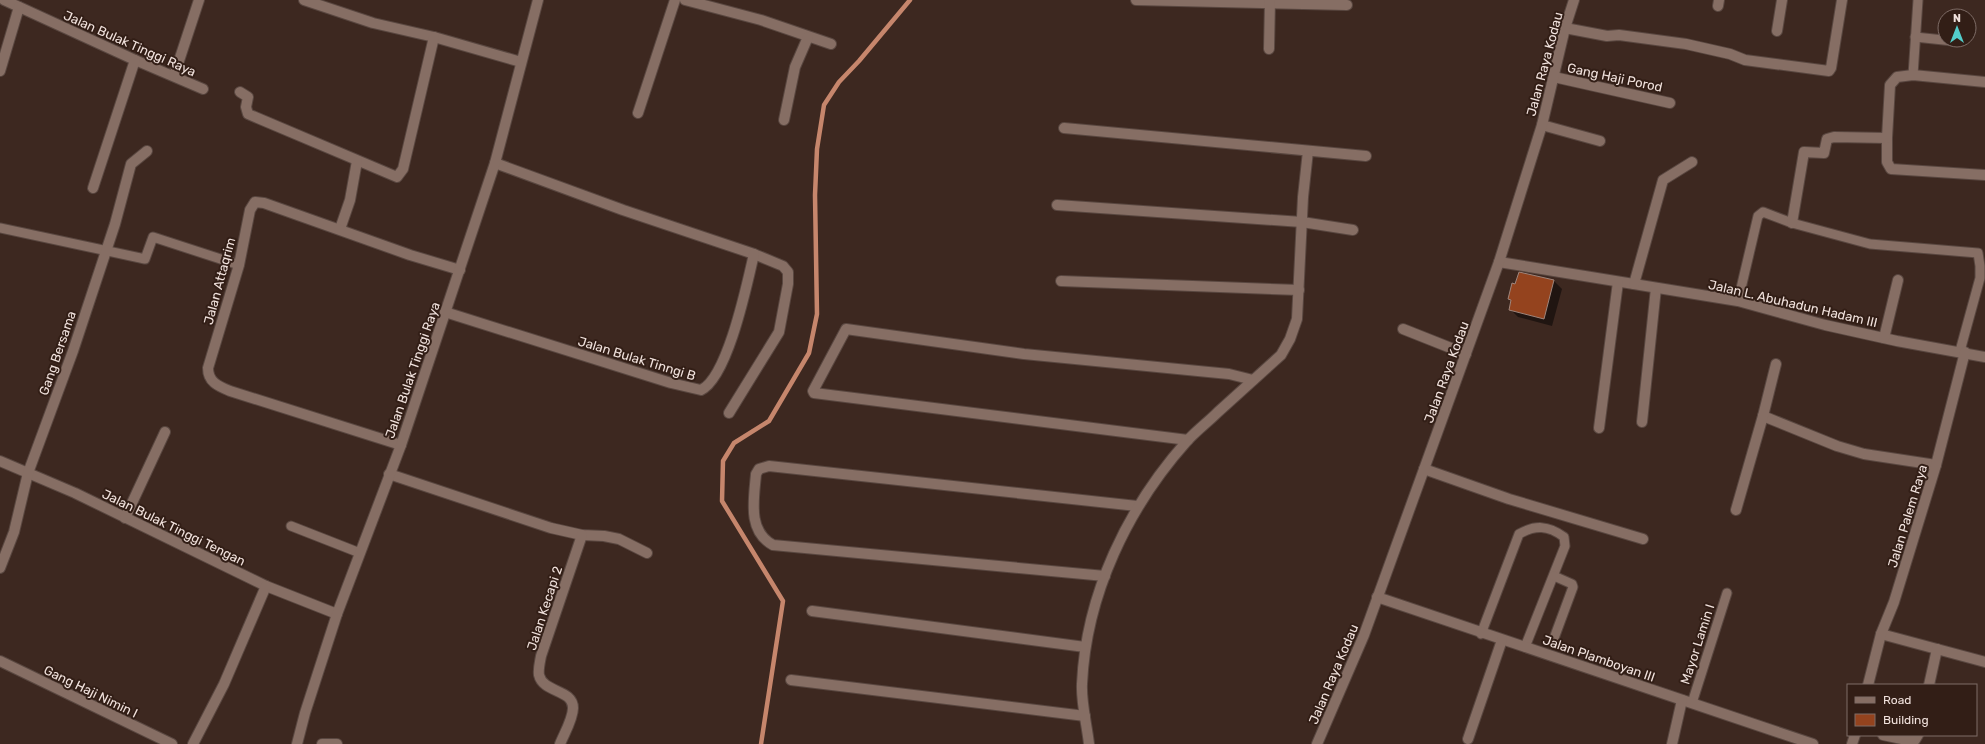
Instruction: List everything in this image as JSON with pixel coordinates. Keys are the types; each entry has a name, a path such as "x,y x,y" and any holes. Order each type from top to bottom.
{"street":[{"name":"Jalan Bulak Tinggi Raya","path":"4,0 135,60 203,89"},
{"path":"174,76 199,0"},
{"path":"304,0 372,23 434,37 521,62"},
{"name":"Jalan Bulak Tinggi Raya","path":"297,744 305,713 337,614 401,445 495,163 538,0"},
{"path":"638,113 675,0"},
{"path":"685,0 761,20 831,44"},
{"path":"1136,0 1270,1 1348,5"},
{"name":"Jalan Raya Kodau","path":"1318,744 1364,635 1499,262 1542,125 1565,28 1574,0"},
{"path":"1777,31 1782,0"},
{"path":"1565,28 1607,36 1619,35 1686,44 1760,62 1829,71 1831,68 1842,0"},
{"path":"1269,49 1270,1"},
{"path":"0,71 19,7"},
{"path":"240,92 248,97 246,107 248,114 397,177 403,169 434,37"},
{"path":"784,120 795,67 808,37"},
{"path":"93,188 135,60"},
{"path":"1985,82 1913,75 1897,77 1890,85 1887,138 1887,162 1891,169 1985,175"},
{"name":"Gang Haji Porod","path":"1554,77 1670,102"},
{"path":"1542,125 1600,141"},
{"path":"1064,128 1366,156"},
{"path":"1792,223 1804,152 1824,153 1827,139 1834,137 1887,138"},
{"path":"1089,744 1082,686 1085,647 1105,576 1137,506 1149,487 1188,440 1281,355 1290,339 1297,319 1302,222 1308,151"},
{"name":"Gang Bersama","path":"1,562 14,532 28,473 106,251 132,164 147,152"},
{"path":"340,229 350,200 357,161"},
{"path":"1634,284 1663,180 1692,162"},
{"path":"495,163 623,210 754,254 783,266 788,272 788,284 779,332 729,413"},
{"name":"Jalan Attaqrim","path":"401,445 230,391 212,381 208,376 208,368 239,265 250,210 255,202 264,203 410,255 460,270"},
{"path":"1058,205 1302,222 1353,230"},
{"name":"Jalan Bulak Tinngi B","path":"445,312 677,385 701,390 712,381 726,354 735,327 754,254"},
{"name":"Jalan L. Abuhadun Hadam III","path":"1499,262 1738,301 1825,325 1985,357"},
{"path":"1884,338 1898,280"},
{"path":"1060,281 1298,290"},
{"path":"1598,428 1618,282"},
{"path":"1642,422 1656,288"},
{"path":"1188,440 814,393 813,391 846,329 1024,354 1228,374 1253,380"},
{"path":"1403,329 1466,354"},
{"name":"Jalan Palem Raya","path":"1868,684 1881,634 1894,602 1936,465 1963,352"},
{"path":"1736,510 1763,416 1776,364"},
{"path":"1763,416 1837,446 1864,454 1936,465"},
{"path":"125,518 165,432"},
{"name":"Jalan Bulak Tinggi Tengan","path":"0,461 125,518 266,586 337,614"},
{"path":"1105,576 773,545 766,541 758,532 754,517 756,474 759,469 769,466 1137,506"},
{"path":"1424,469 1509,499 1643,539"},
{"path":"390,474 551,528 582,535 604,536 619,539 647,553"},
{"name":"Jalan Kecapi 2","path":"560,744 572,712 572,702 568,697 548,687 542,682 539,671 541,656 582,535"},
{"path":"193,744 224,684 266,586"},
{"name":"Jalan Plamboyan III","path":"1377,597 1481,634 1525,647 1813,744"},
{"path":"812,611 1085,647"},
{"path":"1881,634 1985,662"},
{"path":"1468,739 1502,640"},
{"path":"1929,684 1937,649"},
{"name":"Gang Haji Nimin I","path":"0,661 172,744"},
{"path":"791,680 1085,716"},
{"path":"1672,744 1687,701"},
{"path":"1888,736 1911,741 1915,740 1917,736"},
{"path":"322,744 337,744"}],"lane":[{"path":"1913,75 1918,0"},
{"path":"1916,37 1937,39"},
{"path":"1738,301 1758,216 1763,212 1792,223 1870,244 1978,254 1980,278 1963,352"},
{"path":"0,228 145,259 152,237 239,265"},
{"path":"291,526 360,553"},
{"path":"1481,634 1518,534 1534,526 1538,526 1556,532 1564,537 1565,546 1525,647"},
{"path":"1553,641 1573,587 1572,584 1554,576"},
{"name":"Mayor Lamin I","path":"1687,701 1727,593"}],"building":[{"path":"1519,272 1554,280 1544,319 1509,310 1511,300 1508,299 1512,283 1515,284"}],"waterway":[{"path":"761,744 783,601 722,501 723,461 734,443 769,421 809,353 817,314 815,195 817,149 824,105 839,82 859,61 910,0"}]}
